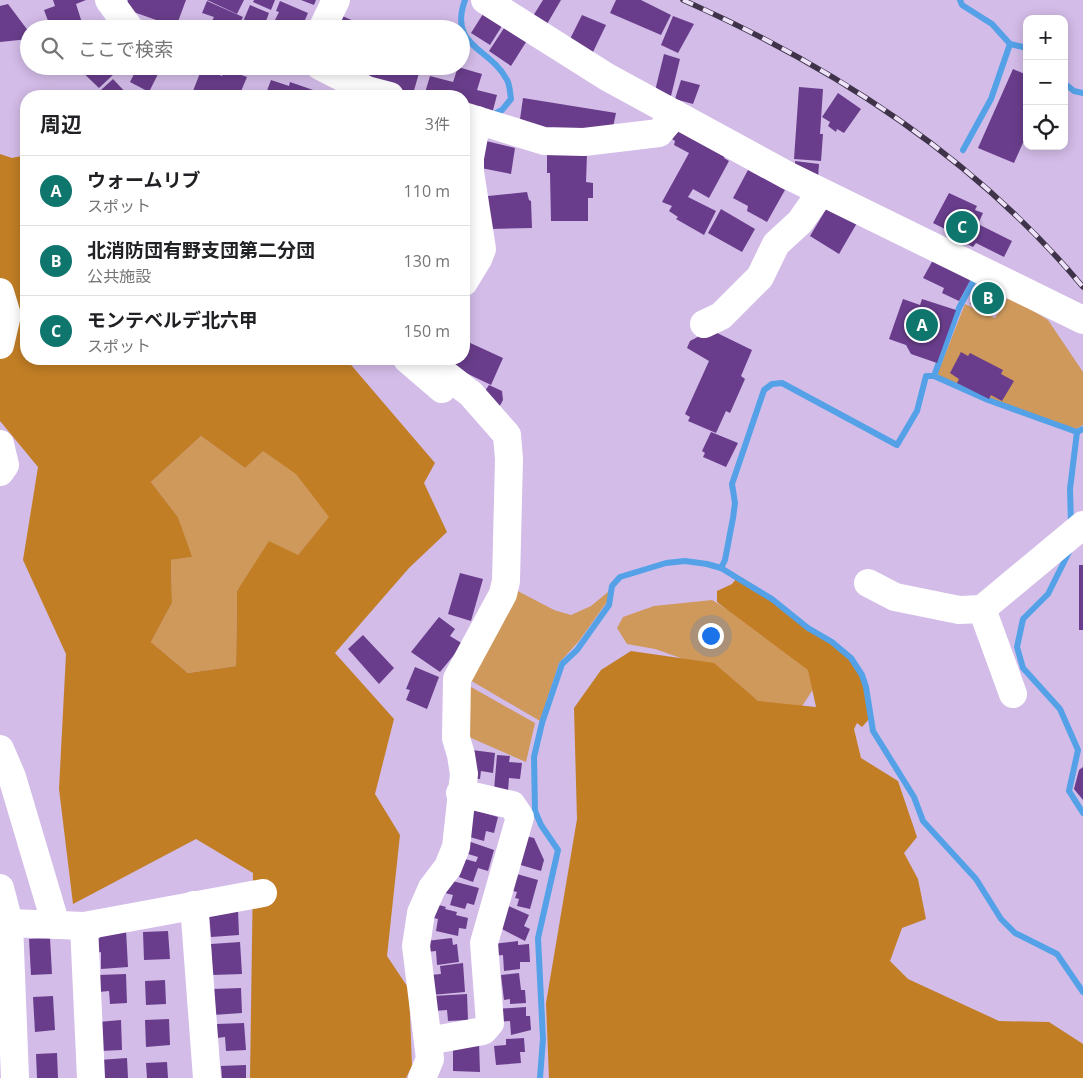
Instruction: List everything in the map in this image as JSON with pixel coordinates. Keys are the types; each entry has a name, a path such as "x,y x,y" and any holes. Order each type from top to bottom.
{"street":[{"path":"109,0 123,20"},
{"path":"326,20 336,0"},
{"path":"485,0 607,77 675,114 821,192 1072,316 1083,341"},
{"path":"329,75 343,88 367,90"},
{"path":"470,272 482,249 470,172 470,118 544,141 584,142 659,133 675,114"},
{"path":"704,324 721,316 760,277 776,244 800,222 821,192"},
{"path":"0,292 6,315 0,345"},
{"path":"415,365 429,376 508,459"},
{"path":"422,1078 430,1059 416,946 421,913 432,888 448,866 456,847 460,793 464,774 456,738 458,679 503,594 506,581 507,435 471,394 435,365"},
{"path":"0,444 5,465 0,472"},
{"path":"868,583 895,597 959,610 982,609 1083,525"},
{"path":"982,609 1013,694"},
{"path":"0,749 18,795 56,925"},
{"path":"428,1041 483,1031 490,1023 484,943 520,817 512,805 460,793"},
{"path":"0,888 9,923 15,1078"},
{"path":"9,923 84,926 263,893"},
{"path":"194,905 207,1078"},
{"path":"84,926 91,1078"}],"shaded area":[{"path":"0,154 12,158 20,156 20,365 351,365 435,463 424,483 447,532 409,568 335,653 394,719 375,794 400,835 387,956 409,989 412,1066 406,1078 250,1078 253,873 196,839 73,904 59,789 66,654 23,560 38,467 0,421","holes":["201,436 245,468 263,451 296,474 329,517 298,555 269,541 237,591 236,666 188,673 151,642 172,603 171,560 192,557 178,517 151,482"]},
{"path":"1009,296 1048,320 1083,372 1083,425 1076,429 989,399 937,375 965,304 995,318"},
{"path":"201,436 245,468 262,450 296,473 330,517 298,555 237,590 236,666 188,673 151,642 172,603 171,560 191,557 178,517 151,482"},
{"path":"736,579 773,601 808,630 832,643 850,658 861,675 870,718 862,727 857,723 854,729 861,758 898,781 917,837 904,853 918,879 926,919 902,928 890,961 908,979 999,1021 1049,1022 1083,1044 1083,1078 549,1078 546,1003 577,819 574,708 601,670 631,651 714,663 758,701 816,707 808,670 717,602 717,591 732,584"},
{"path":"514,589 554,610 571,615 591,606 608,592 609,599 579,641 559,663 540,721 463,676"},
{"path":"712,600 808,658 817,683 801,708 761,703 712,669 655,649 627,644 617,628 623,617 654,606"},
{"path":"464,683 535,723 526,762 462,734"}],"building":[{"path":"53,0 86,0 76,4 81,20 48,20 44,10 55,6"},
{"path":"128,0 186,0 179,20 156,20 125,9"},
{"path":"207,0 244,0 237,14"},
{"path":"254,0 275,0 271,10 253,2"},
{"path":"301,0 316,0 314,5"},
{"path":"543,0 561,0 547,24 533,16"},
{"path":"616,0 641,0 671,15 661,35 610,13"},
{"path":"207,1 243,17 242,20 212,20 214,17 202,13"},
{"path":"280,1 308,13 305,20 275,20 279,12 276,11"},
{"path":"8,4 20,20 20,40 0,42 0,6"},
{"path":"250,5 269,13 266,20 244,20"},
{"path":"483,14 502,26 490,45 471,33"},
{"path":"340,15 351,20 338,20"},
{"path":"582,15 606,25 593,52 569,41"},
{"path":"673,16 694,24 678,53 661,45"},
{"path":"506,25 528,39 511,66 489,51"},
{"path":"664,54 680,59 671,96 655,91"},
{"path":"1013,69 1023,73 1023,143 1014,163 978,148"},
{"path":"470,70 482,74 477,90 497,95 492,114 470,108 470,90 426,90 430,76 453,82 455,75 470,75"},
{"path":"85,75 113,75 99,88"},
{"path":"134,75 158,75 150,90 145,90 130,82"},
{"path":"199,75 242,75 247,77 242,90 193,90"},
{"path":"352,75 418,75 414,90 398,90 351,77"},
{"path":"113,79 123,90 101,90"},
{"path":"271,80 289,86 290,82 313,90 267,90"},
{"path":"681,80 700,85 693,104 675,99"},
{"path":"799,87 823,89 820,134 823,134 821,161 794,159"},
{"path":"838,93 861,109 844,133 837,129 836,132 828,126 830,122 822,117"},
{"path":"523,98 616,113 612,132 556,134 520,119"},
{"path":"678,126 726,153 724,158 729,161 709,198 693,189 688,197 716,211 704,235 676,219 678,217 669,211 672,206 662,202 689,153 674,145 675,141 672,139"},
{"path":"482,140 515,148 511,174 476,167"},
{"path":"547,152 587,154 586,182 593,183 593,198 588,198 588,221 551,221 550,173 547,173"},
{"path":"795,161 819,164 818,178 795,168"},
{"path":"748,170 785,190 767,222 747,211 748,206 733,198"},
{"path":"527,192 531,201 532,228 490,229 488,196"},
{"path":"949,193 977,206 975,210 983,213 978,224 1012,241 1004,257 976,243 973,247 945,233 947,230 933,223"},
{"path":"828,206 857,223 839,254 810,236"},
{"path":"721,209 755,229 742,252 708,233"},
{"path":"933,260 972,277 959,301 942,293 944,288 923,278"},
{"path":"982,280 1007,293 994,315 970,304"},
{"path":"903,299 920,305 922,299 956,310 937,363 911,354 906,345 889,339"},
{"path":"711,330 752,350 741,376 745,379 730,413 726,411 716,433 688,421 690,417 685,414 709,361 687,348 690,341"},
{"path":"470,343 503,358 491,385 464,372 452,372 455,365 470,365"},
{"path":"961,352 968,356 970,353 1003,370 1001,374 1014,381 1002,401 991,395 989,399 957,383 959,379 950,373"},
{"path":"489,385 502,391 503,400 495,415 480,398"},
{"path":"711,432 738,443 726,467 703,457 705,453 702,451"},
{"path":"1079,565 1083,565 1083,630 1079,630"},
{"path":"460,573 483,579 471,621 448,614"},
{"path":"439,617 455,629 450,636 463,644 440,672 411,652"},
{"path":"363,635 394,668 379,684 348,649"},
{"path":"415,667 439,677 427,709 406,700 410,690 406,689"},
{"path":"472,750 495,753 493,773 481,771 480,779 469,778"},
{"path":"497,755 510,756 509,762 522,763 520,779 509,778 508,791 494,790"},
{"path":"1083,767 1083,800 1074,789 1079,770"},
{"path":"470,809 498,817 494,833 486,831 484,841 466,836"},
{"path":"521,835 534,838 544,860 541,871 514,863"},
{"path":"468,841 494,850 488,871 478,868 473,882 459,877 465,859 476,862 478,857 465,853"},
{"path":"510,872 538,880 530,909 517,906 519,899 515,898 517,892 505,889"},
{"path":"445,879 479,888 474,905 467,903 465,909 450,905 453,895 441,892"},
{"path":"432,903 457,912 456,915 468,918 466,929 459,928 458,936 436,931 438,919 429,917"},
{"path":"502,903 529,915 524,926 530,929 525,941 500,928"},
{"path":"238,910 239,935 211,937 209,912"},
{"path":"126,930 128,967 101,969 101,952 96,953 95,939 100,938 100,931"},
{"path":"168,931 170,959 144,960 143,932"},
{"path":"50,938 52,974 31,975 29,939"},
{"path":"452,938 453,945 457,944 459,962 437,965 436,951 427,952 426,941"},
{"path":"518,941 518,945 529,944 530,962 520,962 520,969 504,971 503,955 493,956 492,944"},
{"path":"240,942 242,974 212,975 211,944"},
{"path":"463,963 465,992 432,995 430,975 441,974 440,966"},
{"path":"519,973 521,990 525,990 526,1003 510,1004 510,999 504,1000 501,975"},
{"path":"126,974 127,1003 110,1004 109,991 99,992 98,975"},
{"path":"165,980 166,1004 146,1005 145,981"},
{"path":"241,988 242,1013 213,1015 212,989"},
{"path":"467,994 468,1020 448,1021 447,1010 434,1011 433,996"},
{"path":"53,996 55,1030 35,1032 33,997"},
{"path":"526,1007 526,1016 530,1016 531,1030 511,1035 510,1021 497,1022 496,1009"},
{"path":"169,1019 170,1045 146,1047 145,1020"},
{"path":"121,1020 122,1050 100,1051 98,1022"},
{"path":"244,1023 246,1050 226,1051 225,1037 217,1038 217,1024"},
{"path":"524,1038 525,1052 520,1052 521,1063 496,1065 494,1046 506,1045 506,1039"},
{"path":"453,1042 479,1042 480,1072 453,1071"},
{"path":"57,1053 58,1078 37,1078 36,1054"},
{"path":"127,1058 128,1078 100,1078 99,1060"},
{"path":"167,1062 168,1078 147,1078 146,1063"},
{"path":"246,1065 246,1078 222,1078 221,1066"}],"waterway":[{"path":"461,20 465,0"},
{"path":"960,0 962,5 992,24 1010,44 991,99 963,150"},
{"path":"470,42 500,69 507,80 511,99 502,110 492,115"},
{"path":"1010,44 1023,47"},
{"path":"1068,86 1074,91 1083,93"},
{"path":"934,376 959,308 976,276"},
{"path":"721,568 725,560 735,503 732,484 764,390 772,384 782,383 897,445 917,411 926,376 934,376 988,400 1077,432 1083,429"},
{"path":"1071,525 1070,489 1077,432"},
{"path":"1070,550 1048,594 1023,619 1017,647 1023,668 1060,709 1078,750 1069,791 1083,813"},
{"path":"540,1078 543,1039 538,938 558,850 541,825 535,811 534,757 542,723 562,664 577,650 609,605 612,586 620,577 666,563 685,561 721,568 772,599 808,628 832,642 851,658 862,675 866,687 873,731 914,797 923,821 976,879 1001,919 1015,933 1057,954 1083,992"}],"railway":[{"path":"683,0 795,55 900,121 949,157 996,197 1041,240 1083,287"}],"place":[{"name":"モンテベルデ北六甲","path":"962,227"},
{"name":"北消防団有野支団第二分団","path":"988,298"},
{"name":"ウォームリブ","path":"922,325"}]}
